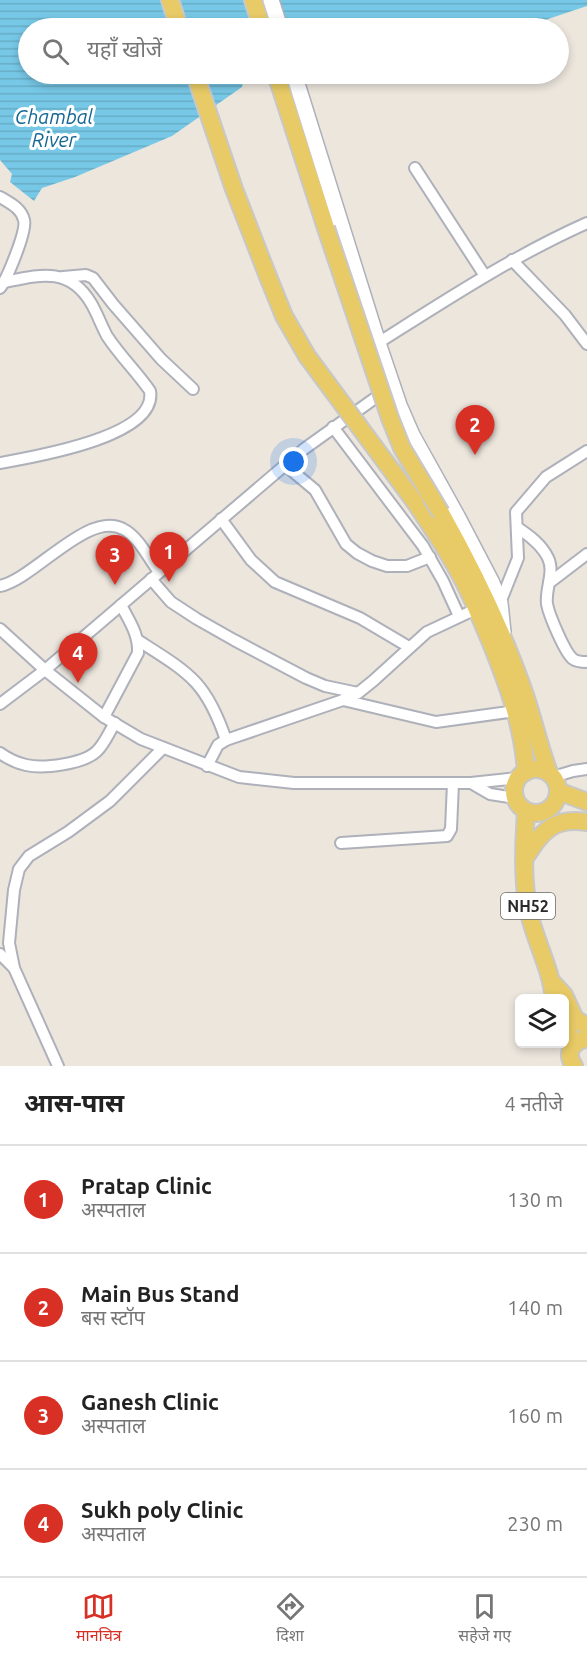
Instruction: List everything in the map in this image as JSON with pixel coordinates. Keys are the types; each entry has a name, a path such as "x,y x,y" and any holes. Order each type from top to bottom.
{"main road":[{"path":"170,0 176,18"},
{"path":"253,0 259,18"},
{"path":"198,84 234,189 284,316 307,356 440,539 476,609 516,711 522,737 522,775 514,791 515,798 526,811 534,813 549,809 556,801 553,781 526,698 482,590 441,513 402,448 279,84"},
{"path":"522,775 537,769 587,802"},
{"name":"NH52","path":"526,811 524,859 530,914 553,990"},
{"path":"524,859 540,835 550,826 565,821 587,822"},
{"path":"553,990 564,995 575,1019 587,1026"}],"street":[{"path":"271,0 277,18"},
{"path":"297,84 392,386 412,435 492,583 500,603 503,638"},
{"path":"415,168 485,276"},
{"path":"0,198 19,210 24,220 24,229 3,278 42,275 63,278 86,275 93,278 161,359 193,390"},
{"path":"378,343 512,260 587,224"},
{"path":"512,260 565,315 587,344"},
{"path":"0,463 39,456 106,436 136,420 152,399 146,384 114,346 81,288 63,278"},
{"path":"0,704 45,670 285,465 392,386"},
{"path":"333,428 430,557 459,616"},
{"path":"500,603 518,558 516,512 546,477 587,451"},
{"path":"285,465 315,490 346,544 357,553 387,566 407,566 430,557"},
{"path":"221,519 250,560 275,582 360,618 409,647"},
{"path":"0,586 21,577 78,536 94,528 109,526 123,528 136,540 171,602 234,640 306,678 325,686 358,693"},
{"path":"518,528 532,537 549,559 547,606 569,654 574,660 587,662"},
{"path":"549,583 587,554"},
{"path":"121,605 139,641 179,667 199,684 212,703 226,740"},
{"path":"207,766 218,745 226,740 358,693 427,632 476,609"},
{"path":"0,629 45,670 104,717 141,739 239,777 294,783 471,783 522,775"},
{"path":"104,717 138,653 139,641"},
{"path":"343,700 436,722 516,711"},
{"path":"0,753 25,765 46,766 68,763 86,758 96,752 115,723"},
{"path":"58,1066 14,968 9,943 14,890 19,869 29,856 68,832 110,801 163,748"},
{"path":"553,781 573,771 587,769"},
{"path":"341,843 447,836 451,830 453,783"},
{"path":"471,783 490,794 515,798"},
{"path":"0,954 14,968"}],"water":[{"name":"Chambal River","path":"0,0 587,0 587,6 551,18 18,18 18,84 243,84 242,87 172,136 75,177 42,188 34,201 10,182 12,174 0,160"}],"place":[{"name":"Main Bus Stand","path":"475,455"},
{"name":"Pratap Clinic","path":"169,582"},
{"name":"Ganesh Clinic","path":"115,585"},
{"name":"Sukh poly Clinic","path":"78,683"}]}
